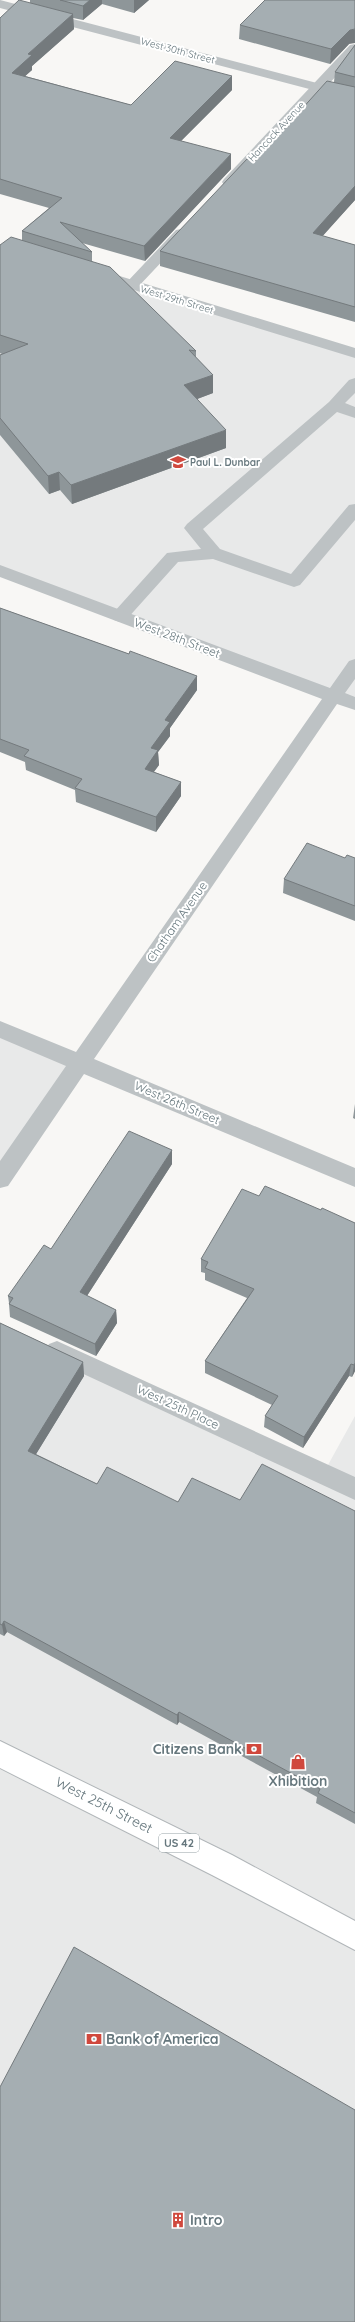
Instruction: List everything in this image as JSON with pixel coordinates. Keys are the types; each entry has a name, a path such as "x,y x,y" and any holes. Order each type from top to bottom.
{"main road":[{"name":"West 25th Street","path":"0,1754 222,1865 355,1936"}],"street":[{"name":"West 30th Street","path":"0,4 355,97"},
{"name":"Hancock Avenue","path":"217,194 355,48"},
{"path":"132,285 190,223"},
{"name":"West 29th Street","path":"88,272 355,353"},
{"path":"214,553 193,528 336,405 355,383"},
{"path":"336,405 355,413"},
{"path":"120,616 173,557 214,553 294,581 355,509"},
{"name":"West 28th Street","path":"0,571 355,704"},
{"name":"Chatham Avenue","path":"0,1179 355,665"},
{"name":"West 26th Street","path":"0,1029 355,1178"},
{"name":"West 25th Place","path":"36,1341 355,1490"}],"shaded area":[{"name":"Paul L. Dunbar","path":"0,245 355,353 355,704 0,571"},
{"path":"0,1023 80,1062 0,1179"},
{"path":"0,1324 323,1474 355,1416 355,2322 0,2322"}],"building":[{"path":"19,0 73,14 28,54 32,55 12,73 131,105 175,61 232,76 170,138 231,154 144,246 60,222 92,252 22,231 62,198 0,179 0,18"},
{"path":"60,0 90,0 83,6"},
{"path":"265,0 355,0 355,29 350,30 331,49 240,25"},
{"path":"355,45 355,77 335,72"},
{"path":"327,81 355,87 355,186 313,233 355,245 355,307 160,251 247,159 255,161"},
{"path":"11,237 110,267 196,351 189,350 213,375 184,385 226,430 71,485 59,472 48,476 0,418 0,355 28,344 0,335 0,245"},
{"path":"0,608 129,654 130,651 197,676 165,720 170,722 151,748 158,750 145,769 181,782 156,817 75,788 82,779 24,756 29,750 0,739"},
{"path":"307,843 345,858 347,855 355,858 355,906 284,879"},
{"path":"129,1131 172,1150 80,1292 116,1310 95,1344 9,1304 13,1298 8,1296 44,1245 51,1249"},
{"path":"265,1186 321,1210 322,1208 355,1223 355,1363 354,1365 351,1364 304,1437 265,1416 278,1396 205,1361 254,1289 205,1268 208,1262 201,1259 242,1189 259,1196"},
{"path":"0,1323 83,1362 28,1451 97,1484 107,1467 178,1502 192,1478 240,1500 262,1464 355,1511 355,1813 318,1793 320,1789 179,1712 177,1715 4,1621 2,1625 0,1624"},
{"name":"Intro","path":"74,1947 355,2110 355,2322 0,2322 0,2087"}],"place":[{"name":"Paul L. Dunbar","path":"178,462"},
{"name":"Citizens Bank","path":"254,1749"},
{"name":"Xhibition","path":"298,1762"},
{"name":"Bank of America","path":"94,2039"},
{"name":"Intro","path":"178,2220"}]}
